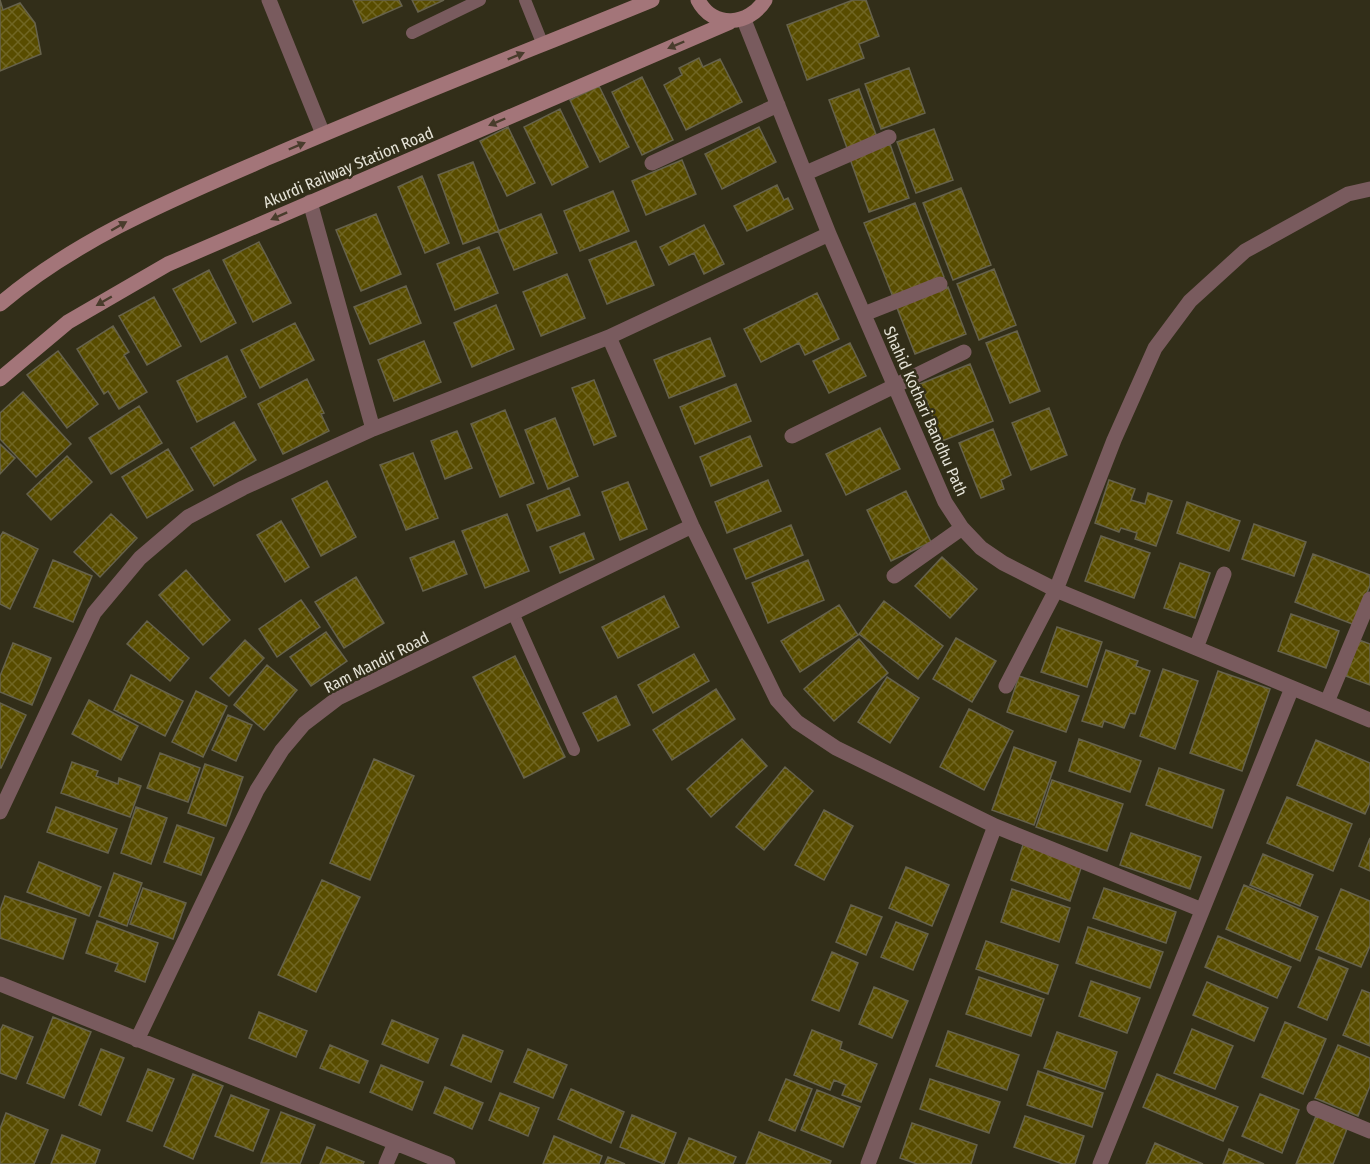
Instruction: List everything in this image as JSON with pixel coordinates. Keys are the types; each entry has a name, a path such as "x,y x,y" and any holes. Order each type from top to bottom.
{"main road":[{"path":"0,304 35,274 142,213 323,134 652,0"},
{"path":"698,0 709,15 749,13"},
{"name":"Akurdi Railway Station Road","path":"0,378 68,322 168,264 780,0"}],"street":[{"path":"269,0 323,134"},
{"name":"Shahid Kothari Bandhu Path","path":"749,13 778,105 829,234 945,502 962,528 981,548 1003,563 1056,590 1370,720"},
{"path":"652,163 778,105"},
{"path":"806,173 889,137"},
{"path":"1006,686 1056,590 1114,440 1155,348 1190,301 1245,251 1348,194 1370,189"},
{"path":"310,202 373,429"},
{"path":"0,812 94,613 140,558 189,517 243,489 373,429 609,337 829,234"},
{"path":"864,314 940,284"},
{"path":"609,337 692,526 777,700 797,722 836,747 994,826 1202,910"},
{"path":"792,436 894,384 964,352"},
{"name":"Ram Mandir Road","path":"137,1040 257,790 282,750 304,724 338,698 692,526"},
{"path":"894,576 962,528"},
{"path":"1196,648 1224,574"},
{"path":"1327,702 1370,599"},
{"path":"1100,1164 1292,688"},
{"path":"868,1164 994,826"},
{"path":"0,984 448,1164"},
{"path":"1314,1108 1370,1131"},
{"path":"386,1164 395,1143"}],"lane":[{"path":"412,33 480,0"},
{"path":"525,0 543,45"},
{"path":"513,613 574,750"}],"building":[{"path":"0,0 3,10 20,3 35,23 41,54 0,71"},
{"path":"353,0 399,0 402,6 363,23"},
{"path":"412,0 444,0 418,12"},
{"path":"853,0 866,0 879,36 859,44 864,58 807,80 787,25"},
{"path":"699,58 703,67 720,59 742,102 686,130 664,85 682,75 679,68"},
{"path":"909,68 925,113 881,129 865,84"},
{"path":"642,77 673,140 642,155 612,92"},
{"path":"599,86 629,147 600,162 570,100"},
{"path":"859,89 877,137 847,148 829,100"},
{"path":"560,109 588,167 552,185 524,127"},
{"path":"508,127 535,183 507,196 480,141"},
{"path":"759,127 776,162 722,189 705,154"},
{"path":"934,129 953,180 916,193 897,142"},
{"path":"890,144 909,198 869,212 850,159"},
{"path":"682,160 696,194 646,215 632,181"},
{"path":"473,162 499,231 463,244 438,175"},
{"path":"422,176 449,243 425,253 398,187"},
{"path":"777,185 784,200 788,198 793,209 747,231 734,206"},
{"path":"961,188 991,265 953,280 923,203"},
{"path":"613,191 629,231 580,251 564,211"},
{"path":"915,203 944,277 893,297 864,223"},
{"path":"376,214 401,274 361,291 336,230"},
{"path":"541,214 557,253 514,270 498,231"},
{"path":"704,225 724,264 704,274 694,253 669,265 660,247"},
{"path":"636,241 654,285 607,304 589,260"},
{"path":"259,242 291,303 253,322 223,260"},
{"path":"479,247 498,293 455,310 437,264"},
{"path":"994,269 1016,325 979,340 957,284"},
{"path":"209,270 236,323 201,342 173,289"},
{"path":"567,274 585,318 541,336 523,292"},
{"path":"406,286 421,323 370,344 354,307"},
{"path":"948,287 966,334 915,354 897,308"},
{"path":"817,293 839,339 805,355 799,343 761,362 744,329"},
{"path":"154,297 181,346 147,365 119,316"},
{"path":"496,305 514,349 472,367 454,323"},
{"path":"295,323 314,360 260,388 241,350"},
{"path":"113,326 129,352 124,355 147,392 119,409 108,391 104,394 77,349"},
{"path":"1017,331 1040,391 1010,403 986,343"},
{"path":"710,338 725,376 669,398 654,360"},
{"path":"424,341 441,382 394,401 378,360"},
{"path":"850,343 866,376 829,393 813,361"},
{"path":"58,351 98,404 67,428 27,375"},
{"path":"227,356 246,397 197,422 177,381"},
{"path":"970,364 993,421 942,441 920,384"},
{"path":"307,379 324,413 321,414 329,431 283,454 258,404"},
{"path":"594,380 616,436 594,445 572,388"},
{"path":"736,384 751,421 695,444 680,407"},
{"path":"23,392 71,444 36,477 0,439 0,413"},
{"path":"139,406 162,443 111,474 89,438"},
{"path":"1049,408 1067,455 1031,470 1012,423"},
{"path":"505,410 534,483 500,497 471,424"},
{"path":"555,418 578,476 548,489 525,430"},
{"path":"234,422 256,460 214,486 191,448"},
{"path":"880,428 900,469 846,495 826,454"},
{"path":"993,429 1011,475 1001,480 1004,489 981,498 959,443"},
{"path":"457,431 472,468 445,479 431,441"},
{"path":"750,436 762,466 711,486 700,457"},
{"path":"0,444 15,458 0,474"},
{"path":"168,449 193,490 147,518 122,477"},
{"path":"413,453 438,518 406,530 380,465"},
{"path":"67,456 92,482 51,520 27,494"},
{"path":"768,480 781,511 727,533 715,502"},
{"path":"1109,480 1135,489 1131,500 1145,504 1148,493 1172,501 1156,546 1135,539 1137,533 1121,528 1119,532 1095,523"},
{"path":"327,481 356,537 321,556 292,499"},
{"path":"628,482 647,529 620,540 602,492"},
{"path":"569,488 580,515 537,531 527,505"},
{"path":"906,491 931,542 891,561 867,510"},
{"path":"1187,502 1240,521 1229,551 1177,533"},
{"path":"111,514 137,538 100,577 74,552"},
{"path":"507,514 529,571 485,588 462,531"},
{"path":"281,521 309,567 285,582 257,535"},
{"path":"1254,524 1306,542 1294,576 1242,559"},
{"path":"791,525 803,555 746,579 734,549"},
{"path":"3,532 38,549 10,609 0,604 0,537"},
{"path":"584,533 594,559 560,573 550,547"},
{"path":"1101,536 1150,553 1134,598 1085,581"},
{"path":"454,541 467,574 423,591 410,558"},
{"path":"1313,554 1370,575 1370,585 1355,625 1295,602"},
{"path":"942,557 977,589 950,618 915,586"},
{"path":"53,560 92,576 73,622 34,607"},
{"path":"808,560 824,600 768,623 752,583"},
{"path":"1180,563 1210,573 1195,618 1164,608"},
{"path":"186,570 230,620 203,645 159,595"},
{"path":"356,577 384,623 344,648 315,602"},
{"path":"664,596 679,627 618,658 602,627"},
{"path":"301,600 320,627 277,657 259,629"},
{"path":"884,601 943,646 918,679 859,634"},
{"path":"839,605 858,635 800,672 781,641"},
{"path":"1291,614 1339,631 1326,668 1278,651"},
{"path":"147,621 189,658 170,681 127,644"},
{"path":"1057,627 1102,642 1087,687 1041,672"},
{"path":"326,632 347,661 311,686 290,657"},
{"path":"956,638 996,661 972,702 933,679"},
{"path":"859,639 888,673 834,721 804,689"},
{"path":"245,640 264,658 229,696 210,678"},
{"path":"1359,640 1370,644 1370,685 1346,676"},
{"path":"13,643 51,658 32,705 0,692 0,676"},
{"path":"1106,650 1138,661 1136,666 1150,671 1135,714 1130,713 1124,728 1104,721 1102,727 1082,721"},
{"path":"694,654 709,681 653,713 638,685"},
{"path":"515,656 565,757 524,778 473,677"},
{"path":"267,665 297,690 264,730 234,705"},
{"path":"1163,669 1198,681 1175,749 1140,736"},
{"path":"1218,671 1270,689 1242,771 1190,753"},
{"path":"131,675 183,701 165,736 114,710"},
{"path":"1019,676 1079,696 1066,732 1007,712"},
{"path":"887,677 919,698 890,743 858,722"},
{"path":"716,689 735,719 672,760 653,730"},
{"path":"196,691 227,706 203,757 172,742"},
{"path":"616,696 630,725 598,741 583,713"},
{"path":"89,700 138,726 121,760 72,734"},
{"path":"0,703 26,715 1,768 0,768"},
{"path":"969,709 1013,731 984,790 940,767"},
{"path":"228,715 252,725 236,761 212,750"},
{"path":"742,739 767,766 711,817 687,789"},
{"path":"1079,739 1141,761 1130,792 1069,771"},
{"path":"1316,740 1370,763 1370,803 1365,814 1297,785"},
{"path":"1014,747 1056,762 1034,825 992,810"},
{"path":"160,753 200,768 188,802 147,788"},
{"path":"374,759 414,776 370,880 330,863"},
{"path":"72,762 98,771 96,776 118,784 119,778 141,786 130,817 61,793"},
{"path":"205,764 243,777 226,826 188,813"},
{"path":"785,767 813,791 764,850 736,827"},
{"path":"1159,768 1224,790 1212,828 1146,805"},
{"path":"1052,780 1123,804 1107,851 1036,827"},
{"path":"1287,797 1352,824 1333,871 1267,843"},
{"path":"56,807 117,829 108,853 47,832"},
{"path":"136,807 167,818 151,864 121,853"},
{"path":"824,810 853,826 824,880 795,865"},
{"path":"177,825 214,838 201,875 164,862"},
{"path":"1131,833 1201,857 1190,889 1120,865"},
{"path":"1370,838 1370,871 1359,866"},
{"path":"1024,842 1083,862 1070,901 1011,880"},
{"path":"1263,854 1313,875 1300,906 1250,885"},
{"path":"39,862 101,887 89,916 27,892"},
{"path":"906,867 949,885 932,926 889,908"},
{"path":"114,873 142,883 127,926 99,916"},
{"path":"322,880 360,897 316,992 278,975"},
{"path":"1244,885 1318,917 1300,961 1226,929"},
{"path":"143,888 186,903 173,939 130,924"},
{"path":"1104,888 1176,912 1166,943 1093,918"},
{"path":"1012,889 1070,908 1059,942 1001,922"},
{"path":"1341,889 1370,901 1370,946 1361,967 1316,949"},
{"path":"5,896 76,919 63,959 0,938 0,910"},
{"path":"851,905 882,917 866,955 836,942"},
{"path":"97,921 158,943 145,982 115,971 118,964 86,953"},
{"path":"896,922 928,934 913,970 881,957"},
{"path":"1088,927 1163,952 1150,988 1076,963"},
{"path":"1218,936 1291,967 1277,998 1205,967"},
{"path":"986,941 1058,965 1048,994 976,969"},
{"path":"832,952 858,963 839,1011 812,1000"},
{"path":"1319,957 1348,969 1327,1020 1298,1007"},
{"path":"979,977 1044,999 1031,1036 966,1014"},
{"path":"1091,981 1140,998 1127,1033 1079,1016"},
{"path":"1207,982 1268,1008 1254,1041 1193,1015"},
{"path":"874,987 908,1001 892,1038 859,1024"},
{"path":"1362,990 1370,993 1370,1046 1343,1035"},
{"path":"259,1012 307,1031 296,1057 249,1038"},
{"path":"53,1017 91,1032 64,1098 27,1083"},
{"path":"392,1020 438,1039 428,1063 382,1044"},
{"path":"1285,1022 1326,1039 1303,1094 1262,1077"},
{"path":"3,1025 33,1037 16,1079 0,1073 0,1031"},
{"path":"1192,1029 1233,1046 1215,1089 1174,1073"},
{"path":"812,1030 842,1042 840,1049 877,1064 861,1102 842,1095 846,1085 834,1080 830,1090 794,1075"},
{"path":"948,1031 1019,1055 1007,1090 936,1066"},
{"path":"1057,1032 1117,1052 1105,1089 1044,1068"},
{"path":"463,1035 503,1051 491,1082 451,1065"},
{"path":"330,1045 368,1061 359,1083 320,1068"},
{"path":"1338,1045 1370,1058 1370,1086 1358,1116 1315,1098"},
{"path":"101,1049 124,1058 101,1115 79,1105"},
{"path":"528,1049 567,1065 553,1098 514,1082"},
{"path":"381,1065 423,1082 412,1110 370,1092"},
{"path":"148,1069 174,1079 152,1131 127,1121"},
{"path":"1038,1071 1103,1093 1092,1127 1027,1105"},
{"path":"193,1074 223,1086 193,1159 164,1146"},
{"path":"1157,1074 1238,1107 1223,1141 1143,1107"},
{"path":"786,1079 812,1089 795,1131 769,1120"},
{"path":"930,1079 1000,1102 989,1133 920,1109"},
{"path":"445,1087 483,1103 472,1129 434,1113"},
{"path":"571,1089 624,1112 611,1143 558,1119"},
{"path":"817,1090 860,1107 843,1147 801,1130"},
{"path":"500,1093 539,1108 528,1136 489,1120"},
{"path":"1260,1094 1299,1110 1282,1153 1242,1136"},
{"path":"231,1095 269,1110 253,1151 215,1136"},
{"path":"281,1112 315,1125 300,1164 261,1163"},
{"path":"6,1113 48,1130 34,1164 0,1164 0,1129"},
{"path":"632,1115 676,1133 664,1164 620,1147"},
{"path":"1025,1116 1084,1136 1075,1164 1063,1164 1014,1147"},
{"path":"1316,1116 1347,1129 1333,1164 1296,1164"},
{"path":"912,1123 977,1145 971,1164 917,1164 900,1158"},
{"path":"759,1132 831,1161 830,1164 746,1164"},
{"path":"62,1135 100,1150 95,1164 51,1164"},
{"path":"554,1136 602,1156 599,1164 543,1164"},
{"path":"689,1138 736,1157 733,1164 678,1164"},
{"path":"1155,1143 1203,1164 1146,1164"},
{"path":"327,1147 364,1162 363,1164 320,1164"},
{"path":"1229,1149 1264,1164 1223,1164"},
{"path":"608,1157 625,1164 605,1164"}]}
